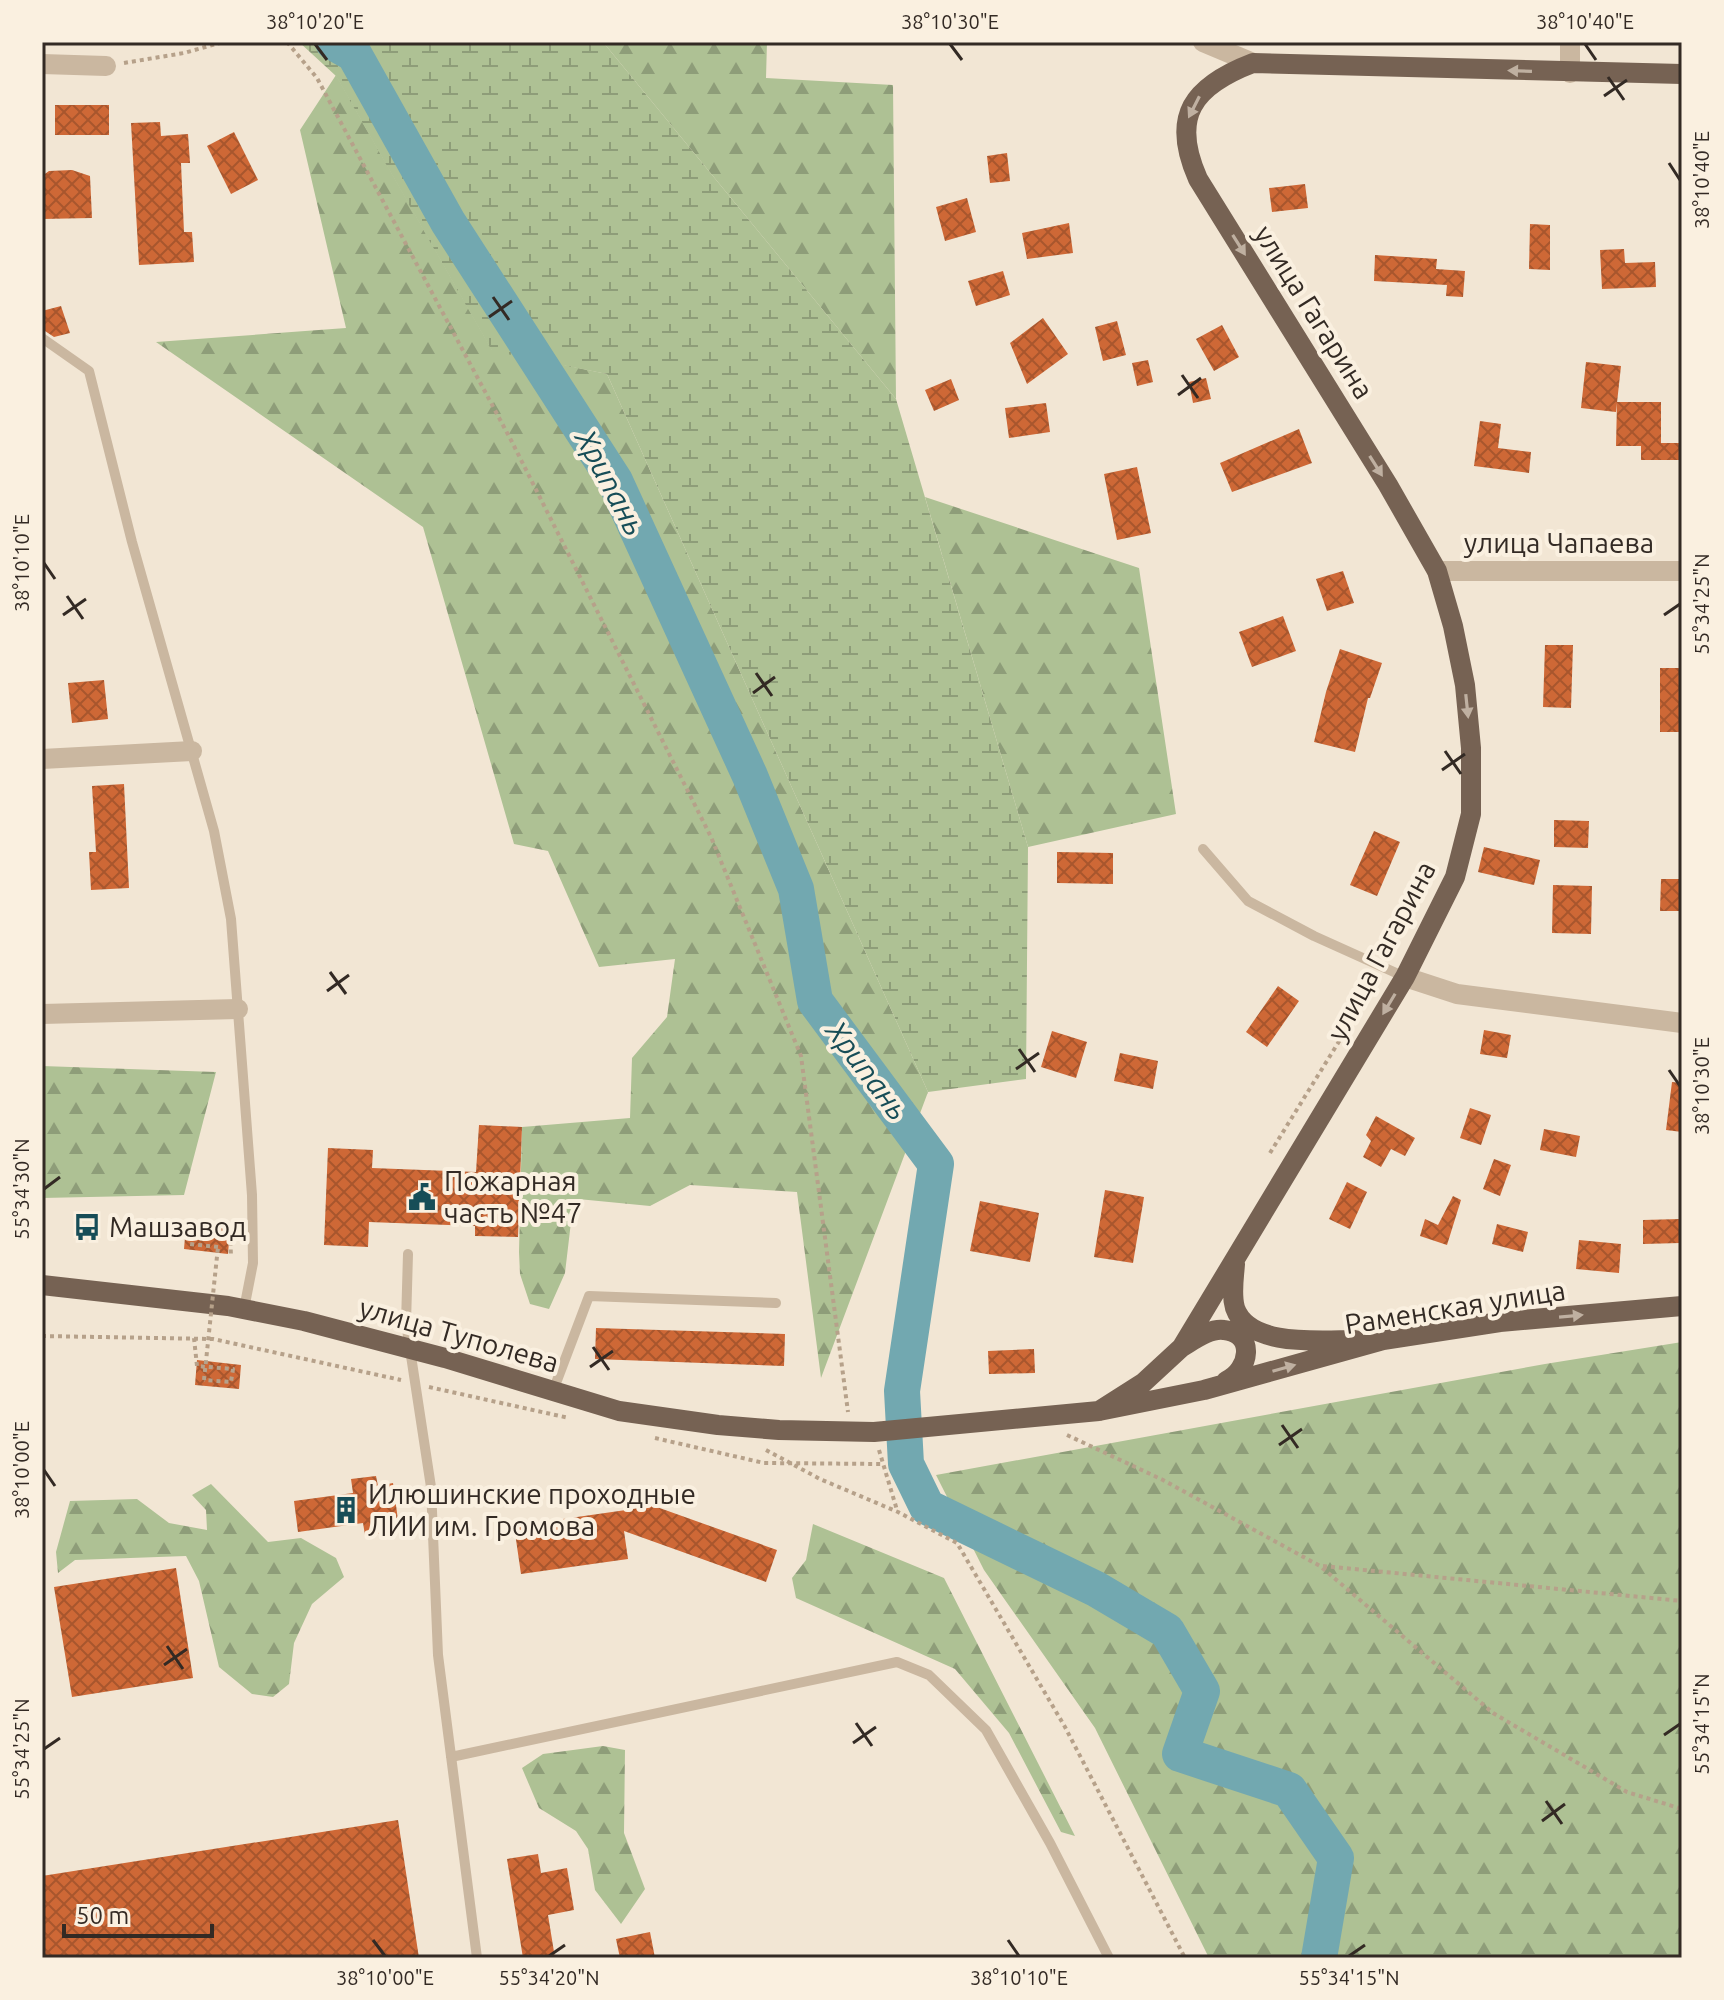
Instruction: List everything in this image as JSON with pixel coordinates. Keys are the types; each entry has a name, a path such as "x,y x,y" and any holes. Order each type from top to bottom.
{"main road":[{"path":"1253,63 1682,74"},
{"name":"улица Гагарина","path":"1099,1411 1143,1383 1182,1347 1405,977 1455,877 1471,814 1471,748 1465,685 1453,626 1437,571 1388,485 1191,164 1185,128 1192,107 1206,87 1224,74 1253,63"},
{"path":"1235,1260 1235,1307 1239,1316 1256,1330 1291,1341 1383,1340"},
{"name":"улица Туполева","path":"42,1285 113,1291 244,1309 304,1321 619,1411 718,1425 874,1432 1099,1411"},
{"name":"улица Туполева","path":"42,1295 113,1291"},
{"name":"Раменская улица","path":"1099,1411 1204,1390 1383,1340 1500,1322 1682,1306"},
{"path":"1182,1347 1221,1329 1240,1338 1247,1350 1244,1367 1236,1376 1204,1390"}],"street":[{"path":"1203,42 1253,63"},
{"path":"1570,42 1570,73"},
{"path":"42,64 106,66"},
{"name":"улица Чапаева","path":"1437,571 1682,571"},
{"path":"42,759 192,751"},
{"path":"1405,977 1457,994 1682,1023"},
{"path":"42,1014 238,1009"}],"lane":[{"path":"42,338 89,371 132,542 214,831 231,919 252,1195 253,1263 244,1309"},
{"path":"1203,849 1248,901 1314,936 1405,977"},
{"path":"408,1254 406,1323 434,1512 438,1655 477,1958"},
{"path":"553,1391 589,1296 776,1303"},
{"path":"451,1757 897,1662 929,1675 986,1730 1050,1843 1109,1958"}],"path":[{"path":"106,66 184,53 223,42"},
{"path":"287,42 317,78 512,442 711,837 801,1056 851,1431"},
{"path":"1270,1153 1385,968"},
{"path":"194,1338 197,1366 233,1369 231,1382 204,1380 218,1247 190,1244 192,1230 230,1234 231,1256"},
{"path":"42,1336 213,1339 582,1421"},
{"path":"1029,1418 1163,1480 1320,1566 1493,1713 1627,1792 1682,1809"},
{"path":"874,1432 898,1512"},
{"path":"643,1435 764,1463 882,1464"},
{"path":"755,1444 820,1479 898,1512 957,1543 1065,1727 1185,1958"},
{"path":"1320,1566 1682,1601"}],"green space":[{"path":"299,42 603,42 896,399 1028,847 1026,1079 928,1092 607,374 492,351 336,76"},
{"path":"603,42 767,42 766,78 893,85 896,399"},
{"path":"336,75 492,350 607,374 928,1092 821,1378 797,1192 690,1185 650,1206 578,1199 571,1222 565,1273 549,1309 530,1304 520,1274 519,1252 522,1127 630,1118 632,1058 667,1017 675,959 599,967 548,851 514,844 423,527 156,342 346,328 300,130"},
{"path":"925,497 1139,568 1176,814 1028,847"},
{"path":"42,1066 216,1072 184,1195 42,1198"},
{"path":"1682,1342 1682,1958 1209,1958 1095,1728 984,1570 936,1475"},
{"path":"211,1484 268,1542 301,1538 336,1558 344,1577 312,1604 294,1643 289,1684 273,1697 252,1694 219,1667 199,1581 186,1556 75,1560 58,1573 56,1552 70,1501 137,1499 169,1523 207,1530 206,1510 192,1495"},
{"path":"813,1524 944,1578 1075,1836 1061,1832 1009,1733 955,1669 796,1598 792,1578 806,1560"},
{"path":"603,1746 625,1750 624,1833 645,1889 621,1924 595,1890 588,1849 576,1831 539,1808 522,1768 543,1754"}],"building":[{"path":"55,105 109,105 109,135 55,135"},
{"path":"160,122 161,136 188,134 190,163 181,163 184,232 192,232 194,262 139,265 131,123"},
{"path":"234,132 258,180 231,194 207,146"},
{"path":"1007,153 1010,181 990,183 987,156"},
{"path":"72,170 90,176 92,218 42,219 42,176 49,171"},
{"path":"1305,184 1308,208 1272,212 1269,188"},
{"path":"967,198 976,232 945,241 936,207"},
{"path":"1069,223 1073,253 1027,259 1022,233"},
{"path":"1530,224 1550,225 1550,270 1529,269"},
{"path":"1624,249 1625,263 1655,262 1656,287 1602,289 1600,250"},
{"path":"1375,255 1437,259 1436,269 1465,271 1463,297 1446,296 1447,285 1374,281"},
{"path":"1003,271 1010,295 976,306 968,281"},
{"path":"61,306 70,333 54,337 42,329 42,311"},
{"path":"1043,318 1068,354 1027,384 1010,343"},
{"path":"1117,321 1126,355 1103,361 1095,327"},
{"path":"1222,325 1239,357 1214,371 1196,339"},
{"path":"1148,360 1153,382 1137,386 1132,363"},
{"path":"1586,362 1621,366 1616,412 1581,408"},
{"path":"1206,378 1211,399 1193,403 1189,382"},
{"path":"951,379 959,400 934,411 925,390"},
{"path":"1617,402 1661,402 1661,443 1682,443 1682,460 1641,460 1641,446 1616,446"},
{"path":"1046,403 1050,432 1009,438 1005,408"},
{"path":"1480,421 1501,424 1498,448 1531,452 1529,473 1474,466"},
{"path":"1299,429 1312,463 1232,492 1220,463"},
{"path":"1137,467 1151,533 1117,540 1104,474"},
{"path":"1343,571 1354,603 1327,611 1316,579"},
{"path":"1283,616 1296,651 1252,667 1239,632"},
{"path":"1545,645 1573,645 1571,708 1543,707"},
{"path":"1340,649 1382,663 1368,698 1355,752 1314,742"},
{"path":"1660,668 1682,668 1682,732 1660,732"},
{"path":"104,680 108,719 72,723 68,683"},
{"path":"124,784 129,888 91,890 89,852 96,852 92,786"},
{"path":"1554,820 1589,821 1588,848 1554,847"},
{"path":"1374,831 1400,842 1377,896 1350,885"},
{"path":"1484,847 1540,860 1534,885 1478,872"},
{"path":"1057,852 1113,853 1113,884 1057,883"},
{"path":"1661,879 1682,879 1682,911 1660,911"},
{"path":"1553,885 1592,886 1591,934 1552,933"},
{"path":"1278,986 1299,1001 1267,1047 1246,1032"},
{"path":"1484,1030 1511,1035 1507,1058 1480,1054"},
{"path":"1052,1031 1087,1042 1076,1078 1041,1067"},
{"path":"1120,1053 1158,1061 1153,1089 1114,1081"},
{"path":"1672,1082 1682,1083 1682,1132 1666,1130"},
{"path":"1470,1108 1491,1115 1481,1145 1460,1138"},
{"path":"1376,1116 1415,1138 1405,1156 1391,1149 1381,1167 1363,1157 1371,1141 1366,1135"},
{"name":"Пожарная часть №47","path":"479,1125 522,1127 518,1237 475,1236 475,1226 369,1222 368,1247 324,1245 328,1148 373,1150 372,1168 476,1172"},
{"path":"1544,1129 1580,1136 1576,1157 1540,1150"},
{"path":"1494,1159 1511,1165 1500,1196 1483,1189"},
{"path":"1347,1182 1367,1192 1350,1229 1329,1219"},
{"path":"1105,1190 1144,1197 1133,1263 1094,1257"},
{"path":"1453,1196 1461,1200 1447,1245 1420,1236 1425,1219 1438,1225"},
{"path":"980,1201 1039,1213 1030,1262 970,1251"},
{"path":"1680,1219 1680,1243 1643,1244 1643,1220"},
{"path":"1497,1224 1528,1232 1523,1252 1492,1244"},
{"path":"186,1225 230,1229 228,1254 184,1249"},
{"path":"1579,1240 1621,1244 1619,1273 1576,1269"},
{"path":"596,1328 785,1334 784,1366 595,1359"},
{"path":"1034,1349 1035,1373 989,1374 988,1351"},
{"path":"197,1360 241,1365 239,1389 195,1385"},
{"name":"Илюшинские проходные ЛИИ им. Громова","path":"376,1476 378,1486 393,1483 398,1520 381,1522 382,1533 365,1535 363,1523 298,1532 294,1501 353,1493 351,1479"},
{"path":"654,1506 777,1550 766,1582 624,1531 628,1559 521,1574 514,1526"},
{"path":"176,1568 193,1678 72,1697 54,1587"},
{"path":"398,1820 419,1958 42,1958 42,1876"},
{"path":"538,1854 541,1873 567,1868 574,1910 548,1915 555,1958 523,1958 507,1859"},
{"path":"650,1932 655,1958 620,1958 616,1939"}],"waterway":[{"name":"Хрипань","path":"333,42 354,54 448,222 615,481 750,776 796,889 815,1001 936,1164 902,1391 906,1464 927,1507 1096,1589 1167,1631 1202,1691 1180,1754 1289,1790 1336,1858 1319,1958"}],"place":[{"name":"Пожарная часть №47","path":"422,1197"},
{"name":"Машзавод","path":"87,1227"},
{"name":"Илюшинские проходные ЛИИ им. Громова","path":"346,1510"}]}
